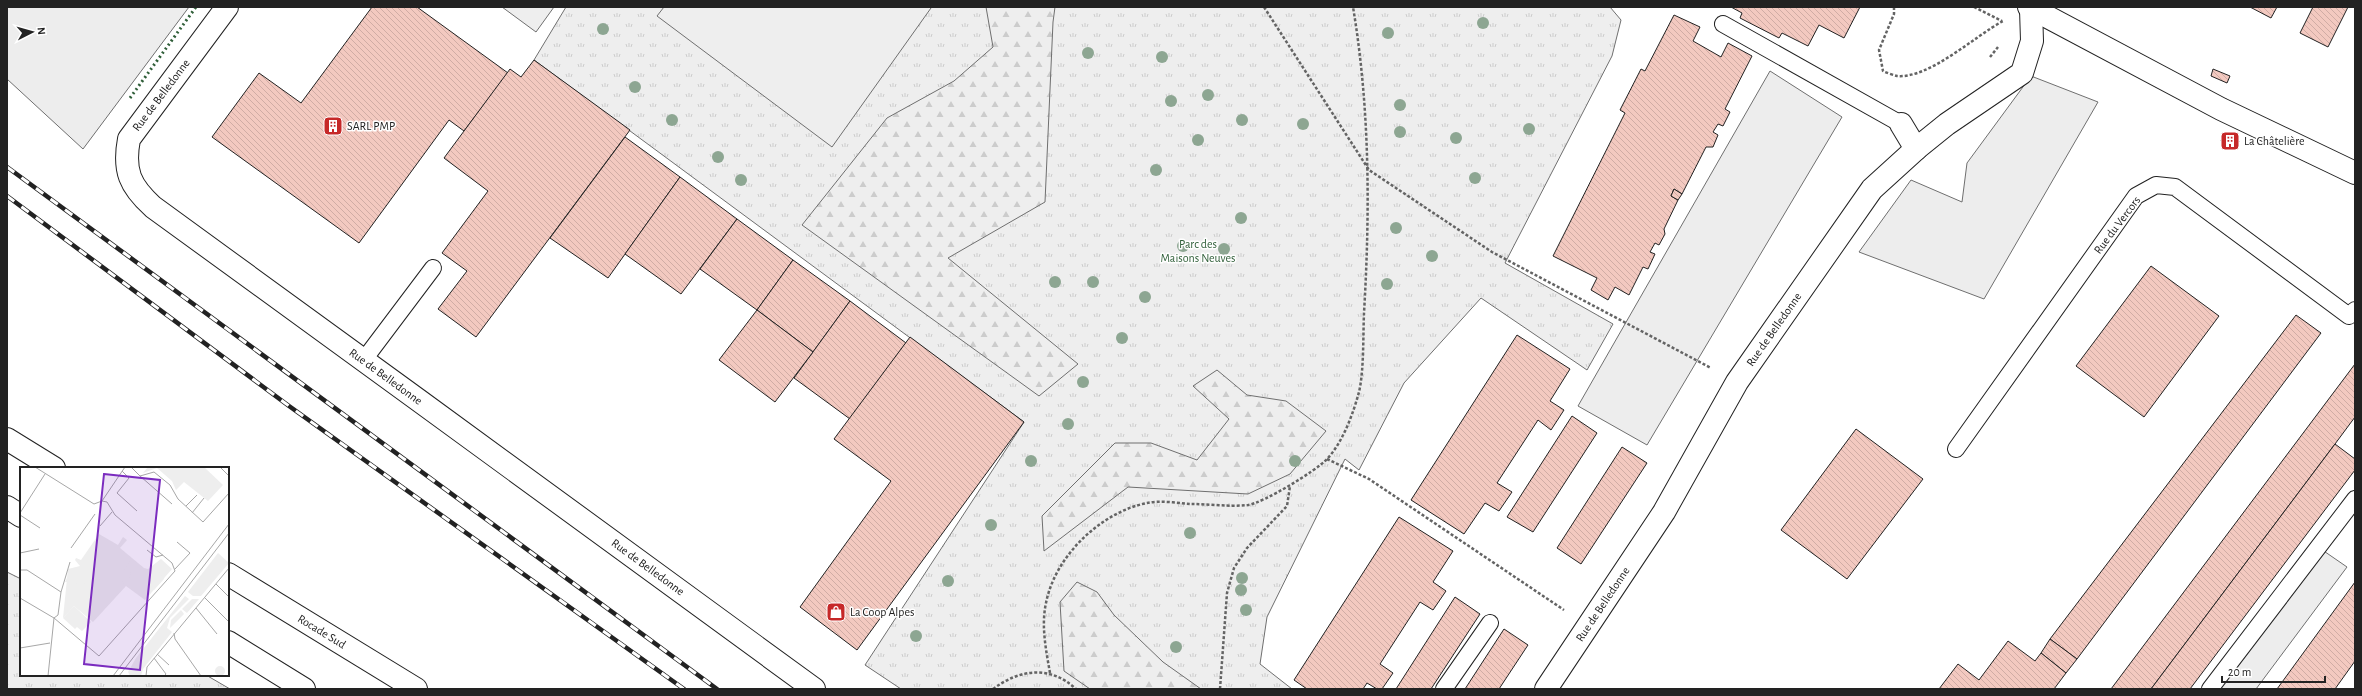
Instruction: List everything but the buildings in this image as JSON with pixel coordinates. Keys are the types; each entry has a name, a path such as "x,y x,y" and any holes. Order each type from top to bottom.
{"main road":[{"name":"Rue de Belledonne","path":"227,7 129,139 126,164 129,176 136,191 153,207 363,361 542,489 814,689"},
{"name":"Rue de Belledonne","path":"1546,689 1590,626 1664,512 1737,382 1872,189 1916,148 1947,124 2022,73 2032,41 2030,8"},
{"path":"2030,8 2222,109 2355,173"},
{"path":"1901,124 1916,148"},
{"path":"7,439 52,467"},
{"path":"7,507 20,515"},
{"name":"Rocade Sud","path":"229,575 416,689"},
{"path":"229,643 304,689"}],"lane":[{"path":"1723,24 1901,124"},
{"name":"Rue du Vercors","path":"1956,450 2136,196 2156,185 2175,187 2349,316 2355,310"},
{"path":"363,361 433,268"},
{"path":"2210,689 2355,499"},
{"path":"1444,689 1490,623"}],"path":[{"path":"1264,7 1369,170 1492,252 1737,382"},
{"path":"1050,673 1044,640 1046,603 1054,576 1074,549 1110,516 1148,502 1250,505 1290,485 1327,459 1343,435 1360,391 1366,282 1369,170 1363,81 1353,7"},
{"path":"1894,7 1894,14 1879,50 1883,72 1898,76 1918,72 1932,66 2002,21 2030,8"},
{"path":"1327,459 1369,479 1590,626"},
{"path":"1220,689 1227,593 1234,568 1247,548 1287,506 1290,485"},
{"path":"993,689 1010,677 1034,672 1050,673 1058,676 1076,689"}],"green space":[{"path":"502,7 554,7 536,32"},
{"name":"Parc des Maisons Neuves","path":"566,7 1610,7 1621,20 1612,56 1505,263 1613,324 1587,370 1481,298 1404,383 1359,470 1345,459 1267,617 1260,664 1292,689 901,689 865,665 1024,422 534,60"},
{"path":"664,7 931,8 832,147 657,16"},
{"path":"986,7 1055,7 1053,22 1045,202 948,258 1078,364 1039,396 802,225 887,118 954,81 993,47"},
{"path":"1217,370 1247,395 1286,401 1326,431 1290,474 1248,494 1128,487 1044,551 1042,516 1115,443 1151,443 1197,460 1229,419 1193,386"},
{"path":"7,572 20,578 20,676 208,676 230,689 7,689"},
{"path":"1077,582 1097,592 1114,615 1163,662 1201,689 1090,689 1064,671 1060,602"}],"shaded area":[{"path":"7,7 189,7 83,149 7,79"},
{"path":"1770,71 1842,117 1647,445 1578,406"},
{"path":"2031,76 2098,102 1984,299 1859,252 1911,180 1962,202 1967,163"},
{"path":"2318,547 2347,567 2256,689 2210,689"}],"railway":[{"path":"7,167 717,689"},
{"path":"7,196 289,406 684,689"}],"hedge":[{"path":"130,98 196,7"}],"place":[{"name":"SARL PMP","path":"333,126"},
{"name":"La Châtelière","path":"2230,141"},
{"name":"La Coop Alpes","path":"836,612"}]}
